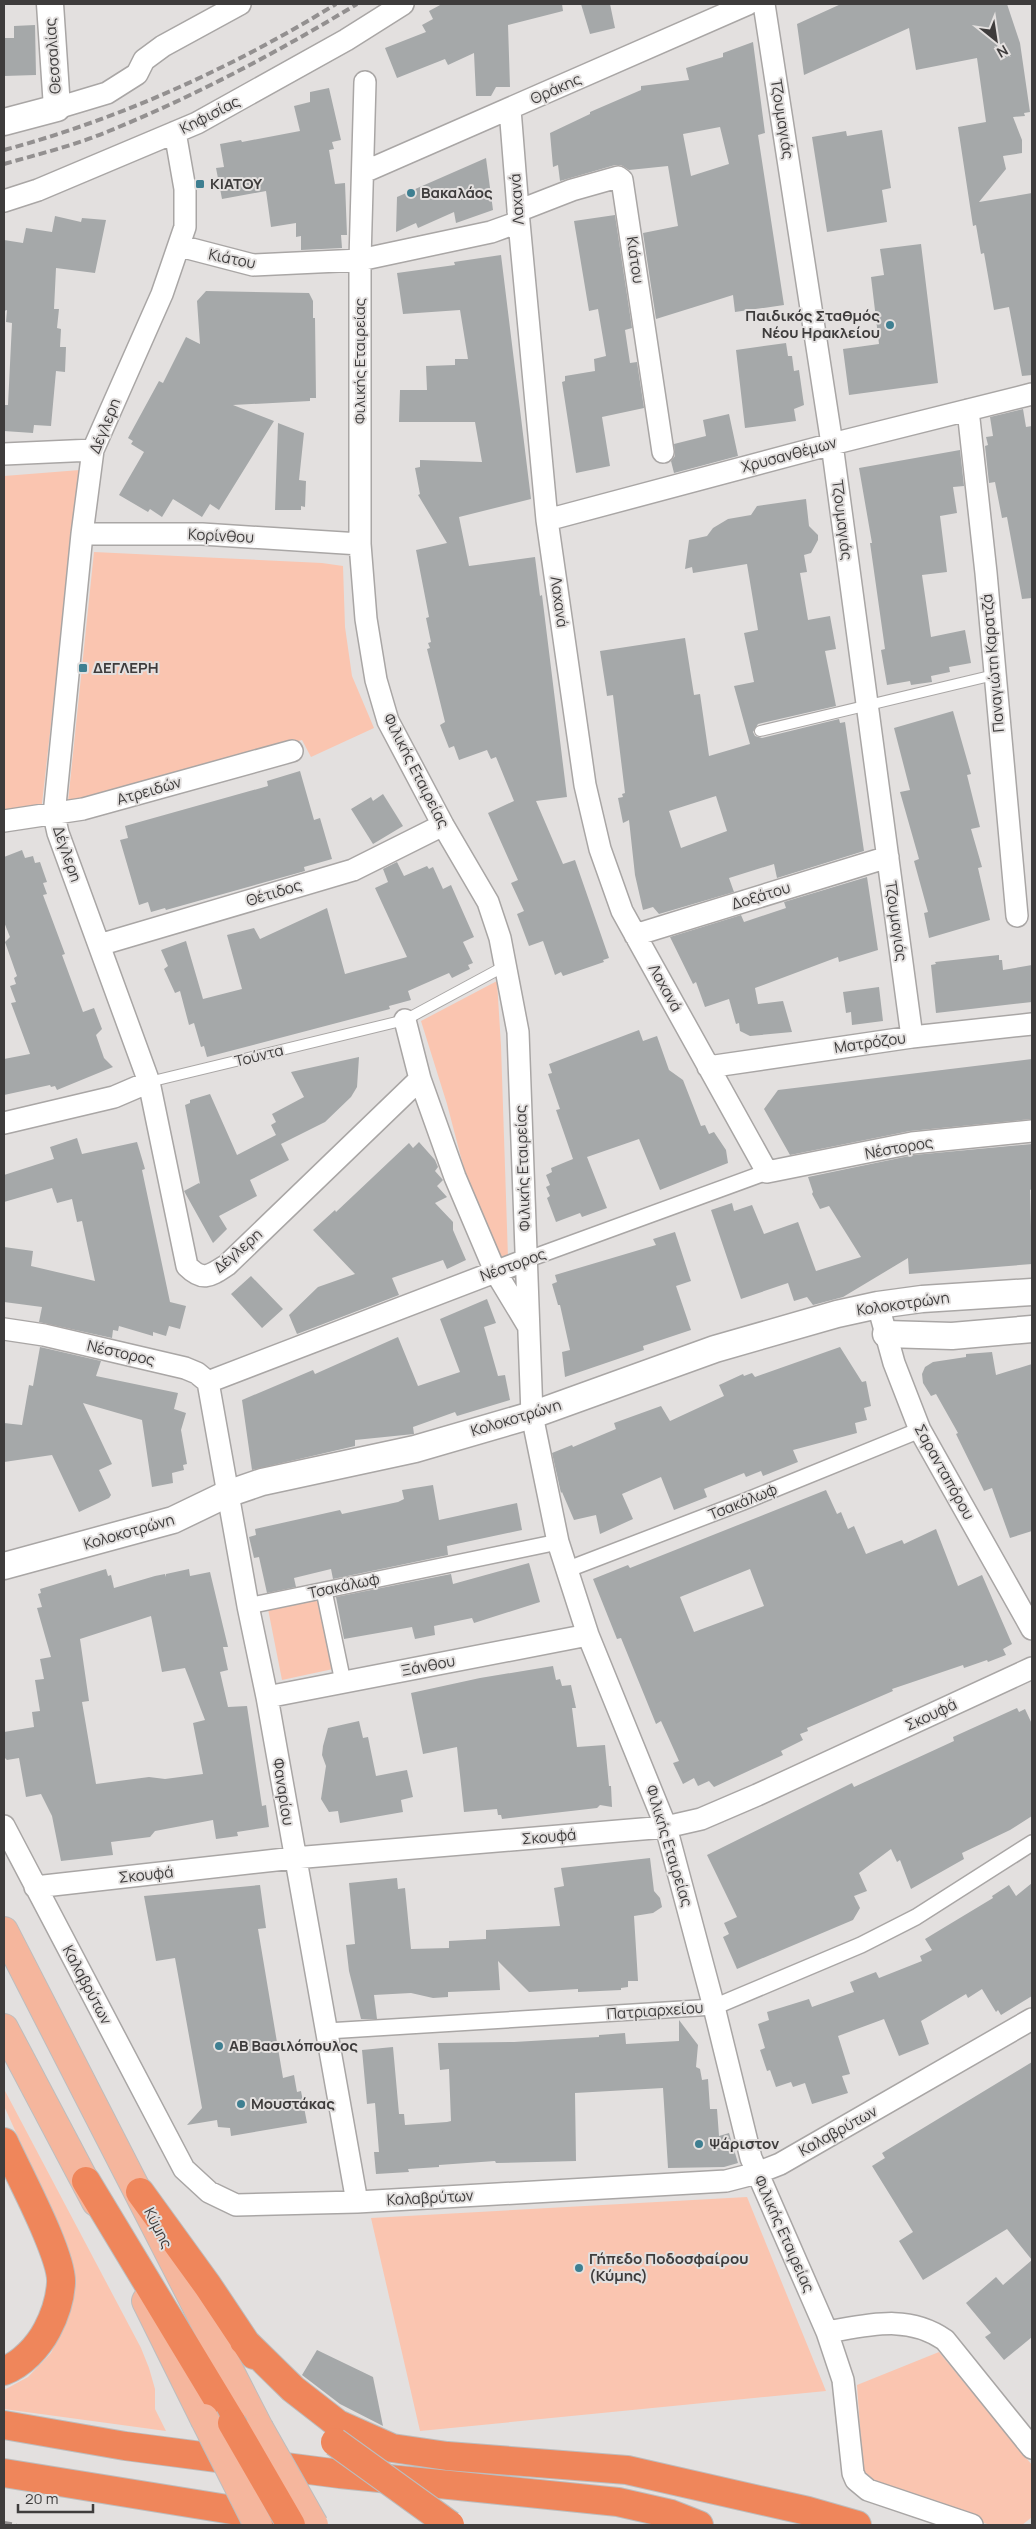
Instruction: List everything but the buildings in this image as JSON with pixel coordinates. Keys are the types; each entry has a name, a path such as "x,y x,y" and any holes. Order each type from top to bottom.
{"highway":[{"path":"4,2142 54,2250 62,2281 56,2313 40,2343 13,2367 4,2371"},
{"path":"86,2181 232,2423 290,2525"},
{"path":"140,2192 208,2286 244,2341 285,2396 335,2442 450,2525"},
{"path":"244,2341 293,2389 338,2424 392,2448 447,2456 627,2470 799,2509 857,2525"},
{"path":"4,2426 125,2446 340,2474 618,2502 670,2514 699,2525"},
{"path":"4,2473 326,2525"}],"main road":[{"name":"Κύμης","path":"4,1931 140,2192 259,2428 314,2525"},
{"path":"4,2028 86,2181 258,2525"}],"street":[{"name":"Θεσσαλίας","path":"50,4 57,108"},
{"path":"4,122 107,93 137,74 144,60 163,46 240,4"},
{"name":"Κηφισίας","path":"4,201 38,190 176,132 346,40 403,4"},
{"name":"Θράκης","path":"364,172 748,4"},
{"name":"Τζουμαγιάς","path":"764,4 832,444 912,1037"},
{"name":"Φιλικής Εταιρείας","path":"365,82 364,172 360,260 360,544 366,620 376,680 388,721 443,825 488,902 500,938 518,1032 532,1415 558,1542 588,1635 640,1756 666,1827 714,2007 751,2158 827,2332 843,2380 851,2465 856,2480 868,2490 972,2525"},
{"name":"Λαχανά","path":"510,109 518,217 547,520 585,785 600,849 622,911 708,1067"},
{"name":"Δέγλερη","path":"176,132 185,189 185,227 162,294 93,450 82,534 54,815 58,833 149,1082 187,1266 196,1275 204,1276 214,1274 227,1265 420,1079"},
{"name":"Κιάτου","path":"180,246 253,265 360,260 491,232 572,190 618,177 622,180 663,452"},
{"name":"Χρυσανθέμων","path":"547,520 832,444 1032,394"},
{"name":"Παναγιώτη Καρατζά","path":"968,410 986,573 1017,916"},
{"path":"4,454 93,450"},
{"name":"Κορίνθου","path":"82,534 202,534 360,544"},
{"name":"Ατρειδών","path":"4,821 83,810 292,751"},
{"name":"Θέτιδος","path":"99,945 353,870 443,825"},
{"name":"Δοξάτου","path":"635,935 888,857"},
{"name":"Φιλικής Εταιρείας","path":"405,1020 420,1079 455,1177 495,1270 528,1326"},
{"name":"Ματρόζου","path":"708,1067 912,1037 1032,1024"},
{"path":"708,1067 767,1172"},
{"name":"Τούντα","path":"4,1123 114,1097 149,1082"},
{"name":"Νέστορος","path":"4,1328 44,1335 185,1368 197,1373 208,1382 495,1270 767,1172 912,1144 1032,1131"},
{"name":"Κολοκοτρώνη","path":"4,1566 174,1520 228,1494 262,1482 416,1449 532,1415 715,1348 878,1305 922,1299 1032,1292"},
{"name":"Σαρανταπόρου","path":"878,1305 886,1334 920,1430 1032,1629"},
{"name":"Κολοκοτρώνη","path":"886,1334 952,1336 1032,1329"},
{"name":"Φαναρίου","path":"208,1382 248,1606 267,1697 294,1858 357,2202"},
{"name":"Τσακάλωφ","path":"566,1570 752,1499 920,1430"},
{"name":"Τσακάλωφ","path":"248,1606 558,1542"},
{"path":"324,1590 343,1682"},
{"name":"Ξάνθου","path":"267,1697 588,1635"},
{"name":"Σκουφά","path":"35,1887 294,1858 666,1827 701,1819 1032,1668"},
{"name":"Καλαβρύτων","path":"4,1826 184,2169 209,2192 236,2205 357,2202 726,2182 757,2173 804,2150 1032,2019"},
{"name":"Πατριαρχείου","path":"327,2031 714,2007 861,1944 916,1917 1032,1843"},
{"path":"827,2332 884,2323 929,2329 945,2340 1032,2448"}],"lane":[{"path":"760,732 994,675"},
{"name":"Τούντα","path":"149,1082 405,1020 505,966"}],"shaded area":[{"path":"80,470 41,812 4,819 4,476"},
{"path":"94,552 322,563 343,566 345,627 352,676 374,728 311,757 302,740 68,802"},
{"path":"497,981 508,1258 489,1264 447,1104 421,1021"},
{"path":"318,1599 333,1669 282,1680 268,1609"},
{"path":"4,2089 141,2348 155,2389 155,2409 166,2431 4,2409 4,2390 28,2377 51,2353 68,2317 73,2279 67,2245 4,2106"},
{"name":"Γήπεδο Ποδοσφαίρου (Κύμης)","path":"747,2197 826,2391 420,2431 371,2218"},
{"path":"939,2352 1032,2465 1032,2517 1022,2525 991,2525 864,2488 857,2385"}],"railway":[{"path":"4,150 90,123 175,89 257,49 336,4"},
{"path":"4,164 96,136 173,103 266,56 357,4"},
{"path":"4,2523 16,2525"}],"place":[{"name":"ΚΙΑΤΟΥ","path":"200,184"},
{"name":"Βακαλάος","path":"411,193"},
{"name":"Παιδικός Σταθμός Νέου Ηρακλείου","path":"890,325"},
{"name":"ΔΕΓΛΕΡΗ","path":"83,668"},
{"name":"ΑΒ Βασιλόπουλος","path":"219,2046"},
{"name":"Μουστάκας","path":"241,2104"},
{"name":"Ψάριστον","path":"699,2144"},
{"name":"Γήπεδο Ποδοσφαίρου (Κύμης)","path":"579,2268"}]}
